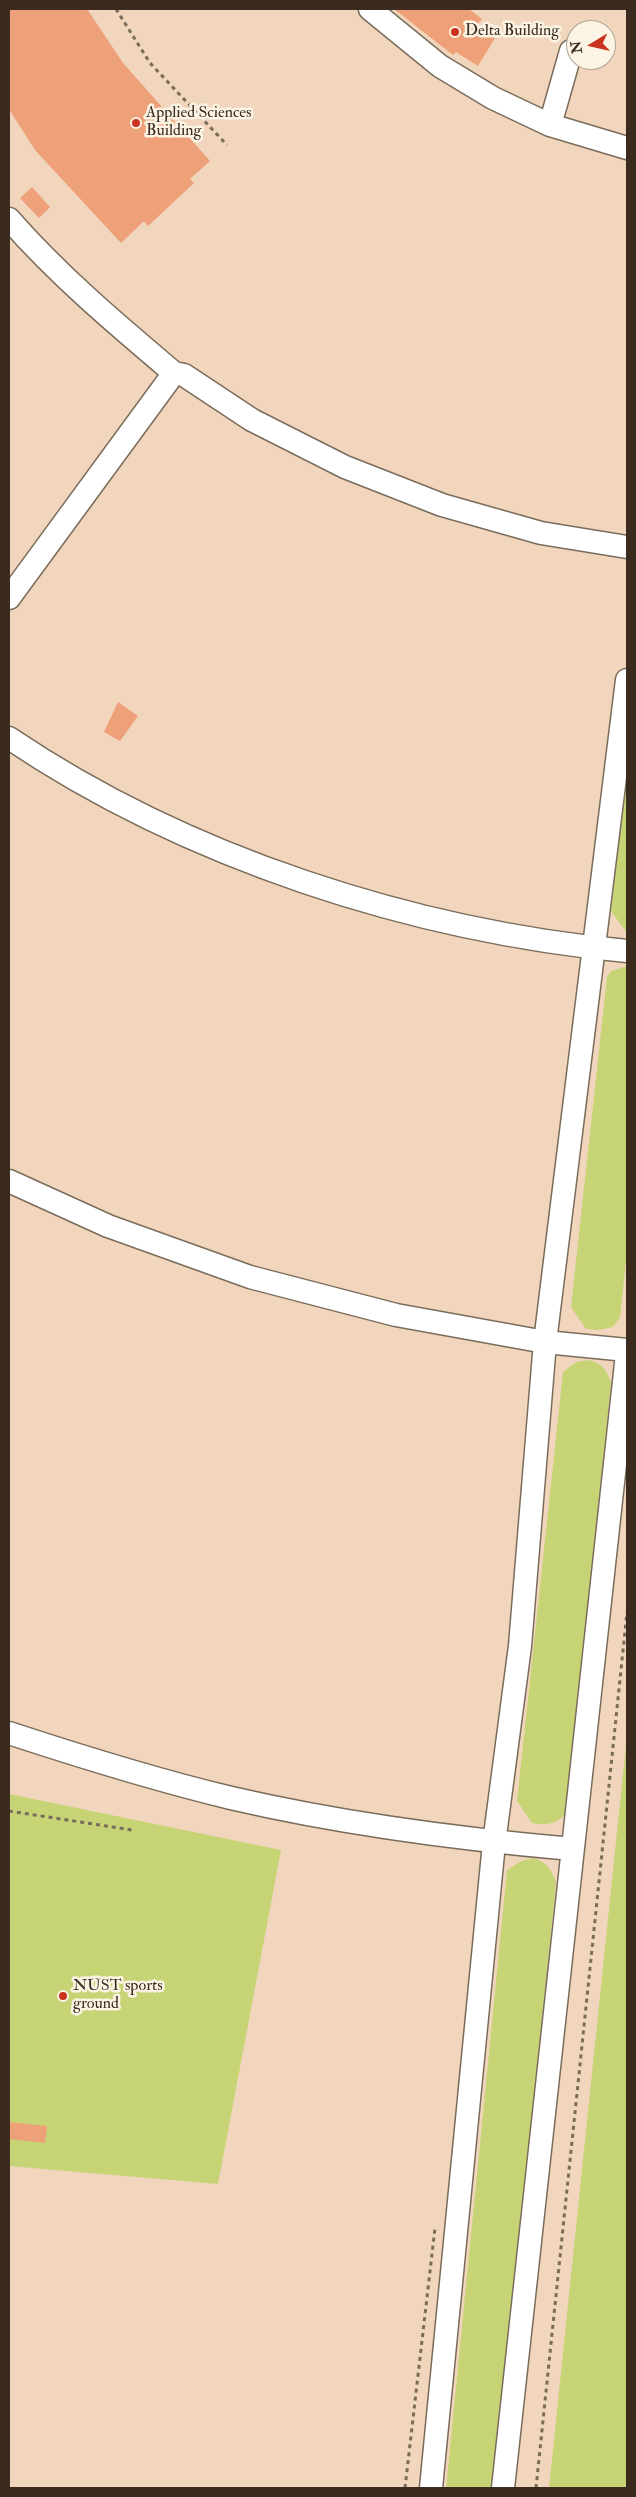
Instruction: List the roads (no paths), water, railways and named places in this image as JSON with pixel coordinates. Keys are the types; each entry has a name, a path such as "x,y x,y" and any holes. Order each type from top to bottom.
{"street":[{"path":"370,9 440,66 493,98 550,126 627,148"},
{"path":"550,126 566,69"},
{"path":"9,219 34,247 97,308 174,373 184,375 252,420 345,468 424,498 541,533 627,547"},
{"path":"9,598 174,373"},
{"path":"431,2488 494,1842 520,1646 545,1342 627,680"},
{"path":"9,738 112,799 204,843 298,880 395,910 494,932 594,948 627,951"},
{"path":"9,1182 108,1226 250,1277 396,1315 545,1342 627,1352 503,2488"},
{"path":"9,1733 102,1764 232,1798 362,1824 494,1842 572,1849"}],"place":[{"name":"Delta Building","path":"455,32"},
{"name":"Applied Sciences Building","path":"136,123"},
{"name":"NUST sports ground","path":"63,1996"}]}
